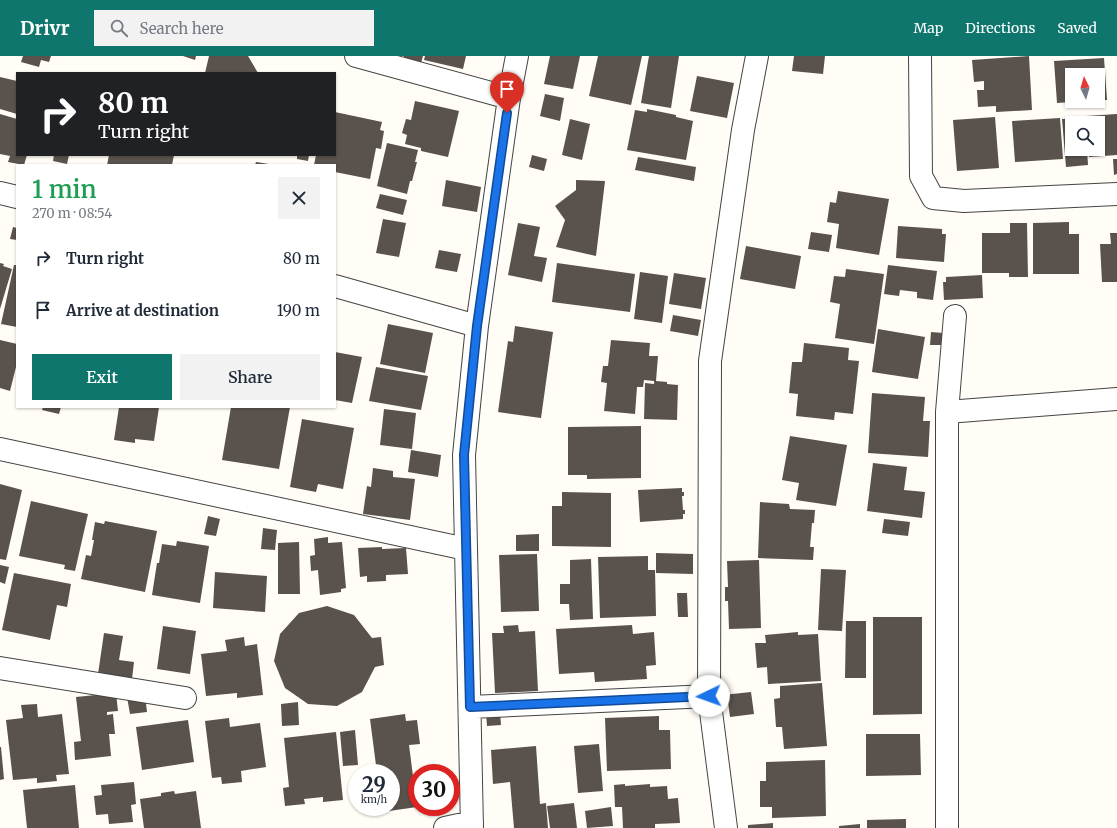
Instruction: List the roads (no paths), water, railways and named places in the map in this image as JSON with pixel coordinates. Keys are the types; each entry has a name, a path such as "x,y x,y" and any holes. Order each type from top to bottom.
{"street":[{"path":"356,56 509,98"},
{"path":"445,828 472,825 464,455 477,326 509,98 517,56"},
{"path":"726,828 709,696 710,361 743,130 757,56"},
{"path":"920,56 921,176 933,198 964,201 1117,194"},
{"path":"0,192 16,197"},
{"path":"336,286 477,326"},
{"path":"947,828 947,412 955,316"},
{"path":"947,412 1117,399"},
{"path":"0,449 466,549"},
{"path":"0,668 185,698"},
{"path":"470,707 709,696"}]}
